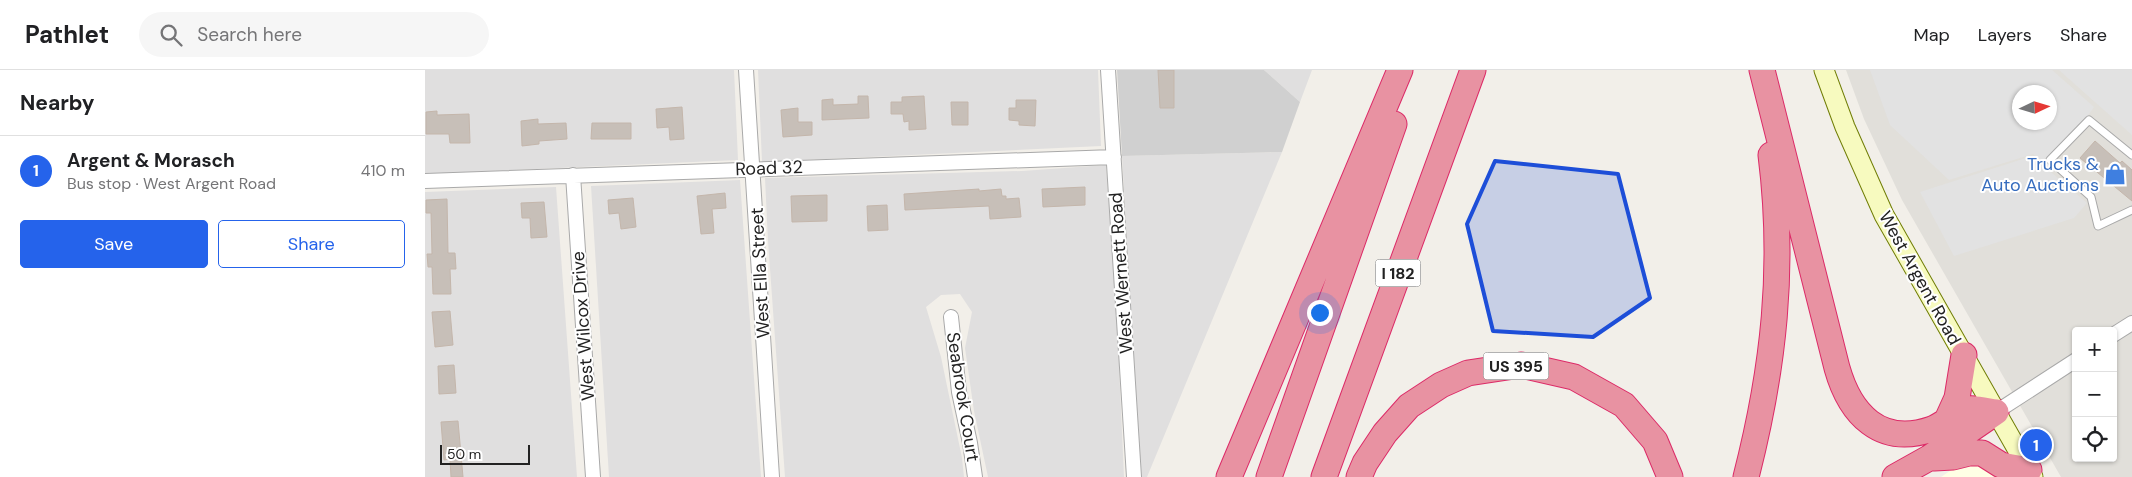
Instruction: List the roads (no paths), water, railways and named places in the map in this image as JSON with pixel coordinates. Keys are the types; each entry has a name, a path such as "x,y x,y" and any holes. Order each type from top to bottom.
{"highway":[{"path":"1233,470 1399,70"},
{"path":"1269,477 1413,70"},
{"name":"I 182","path":"1324,477 1473,70"},
{"path":"1746,477 1770,365 1777,282 1775,197 1771,156 1756,70"},
{"path":"1762,70 1837,368 1851,403 1867,421 1877,427 1900,433 1927,430 1970,409 1996,412"},
{"path":"1947,420 1957,398 1964,355"},
{"name":"US 395","path":"1359,477 1365,463 1385,433 1409,406 1441,385 1468,372 1521,365 1574,377 1623,405 1655,441 1670,477"},
{"path":"1895,477 1929,458 1996,412"},
{"path":"1929,458 1982,453 2001,465 2031,474"}],"main road":[{"name":"West Argent Road","path":"1824,70 1857,157 1884,215 2031,474"}],"street":[{"name":"West Ella Street","path":"746,70 772,477"},
{"name":"West Wernett Road","path":"1108,70 1134,477"},
{"name":"Road 32","path":"425,181 753,168 1113,157"},
{"name":"West Wilcox Drive","path":"573,175 593,477"},
{"name":"Seabrook Court","path":"951,317 959,392 975,477"},
{"path":"2117,332 2132,323"},
{"path":"1996,412 2072,363"}],"lane":[{"path":"2132,155 2089,120 2050,160 2091,197 2098,226 2132,210"}],"place":[{"name":"Trucks & Auto Auctions","path":"2115,174"},
{"name":"Argent & Morasch","path":"2036,445"}]}
